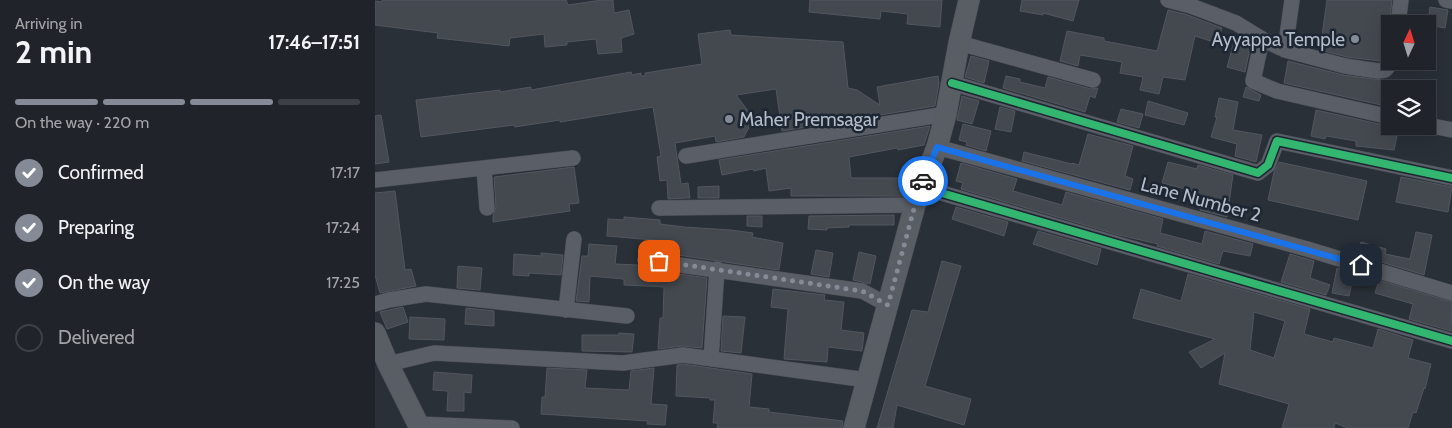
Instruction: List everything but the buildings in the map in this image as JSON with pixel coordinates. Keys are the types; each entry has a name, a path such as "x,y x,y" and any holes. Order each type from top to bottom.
{"street":[{"path":"855,428 918,196 937,147 946,114 969,0"},
{"path":"1167,0 1191,6 1236,23 1285,50 1345,66 1378,71 1385,70"},
{"path":"1285,50 1292,0"},
{"path":"1399,15 1401,0"},
{"path":"1446,0 1452,1"},
{"path":"1262,39 1253,81 1277,91 1381,115"},
{"path":"959,42 1093,80"},
{"path":"952,83 1258,173 1268,165 1277,141 1452,178"},
{"path":"686,156 946,114"},
{"path":"1436,127 1452,130"},
{"name":"Lane Number 2","path":"937,147 1307,249 1452,293"},
{"path":"375,180 573,158"},
{"path":"484,168 487,208"},
{"path":"659,208 918,196 1452,341"},
{"path":"566,310 574,239"},
{"path":"645,260 862,291 888,305"},
{"path":"711,359 717,269"},
{"path":"375,304 426,294 627,316"},
{"path":"380,348 435,354 623,363 683,355 867,380"},
{"path":"380,348 419,426 512,428"}],"cycle path":[{"path":"952,83 1258,173 1268,165 1277,141 1452,178"},
{"path":"921,187 1452,341"}],"way so far":[{"path":"659,261 862,291 888,305 923,181"}],"place":[{"name":"Ayyappa Temple","path":"1355,39"},
{"name":"Maher Premsagar","path":"729,119"}],"route":[{"path":"923,181 937,147 1361,265"}]}
